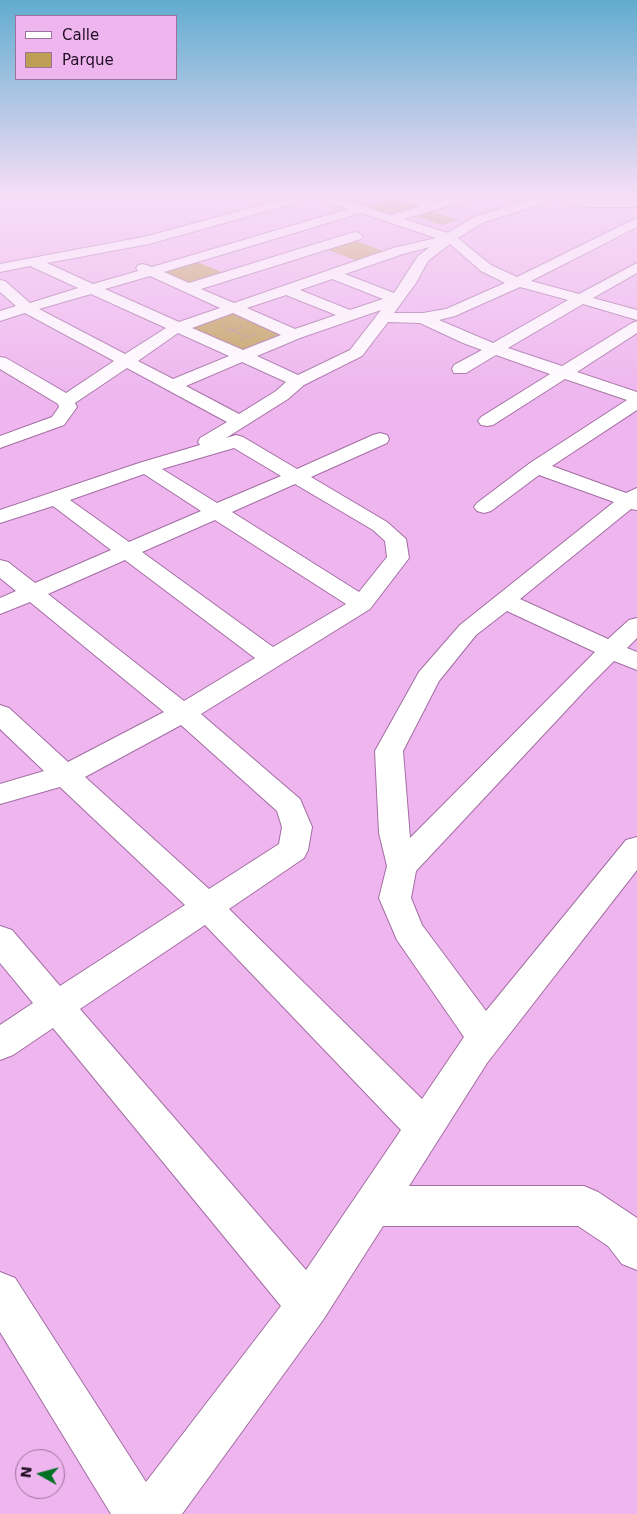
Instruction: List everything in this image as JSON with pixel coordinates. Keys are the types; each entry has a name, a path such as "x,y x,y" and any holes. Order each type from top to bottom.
{"street":[{"path":"0,268 18,265"},
{"path":"38,265 176,328 242,355 298,382"},
{"path":"137,265 294,335"},
{"path":"0,316 173,265"},
{"path":"212,265 234,274"},
{"path":"188,288 265,265"},
{"path":"66,401 176,328 360,265"},
{"path":"187,455 282,395 298,382 356,354 397,299 419,265"},
{"path":"482,265 519,282 637,315"},
{"path":"383,317 423,318 450,313 552,265"},
{"path":"460,369 637,267"},
{"path":"332,274 397,299"},
{"path":"0,284 28,309 239,421"},
{"path":"285,290 348,315"},
{"path":"172,386 242,355 348,315 397,299"},
{"path":"423,318 495,349 637,400"},
{"path":"487,421 637,326"},
{"path":"0,362 66,401 68,407 62,418 0,442"},
{"path":"484,507 537,467 637,400"},
{"path":"0,607 380,439"},
{"path":"0,517 146,467 236,441 380,526 395,539 398,558 362,604 273,660 182,713 66,775 0,794"},
{"path":"146,467 362,604"},
{"path":"537,467 634,499"},
{"path":"55,498 273,660"},
{"path":"485,1038 408,931 395,898 402,866 394,833 389,751 428,678 468,630 634,499"},
{"path":"0,567 182,713 290,806 297,827 293,850 0,1044"},
{"path":"505,600 637,662"},
{"path":"402,866 637,625"},
{"path":"0,714 206,906 425,1128"},
{"path":"152,1514 308,1305 474,1052 637,848"},
{"path":"0,939 308,1305"},
{"path":"374,1206 584,1206 622,1232 637,1249"},
{"path":"0,1293 139,1514"}],"path":[{"path":"225,333 249,325"},
{"path":"222,326 254,339"}],"green space":[{"path":"182,265 204,265 226,274 188,286 157,272"},
{"path":"230,311 286,335 241,352 186,326"}]}
